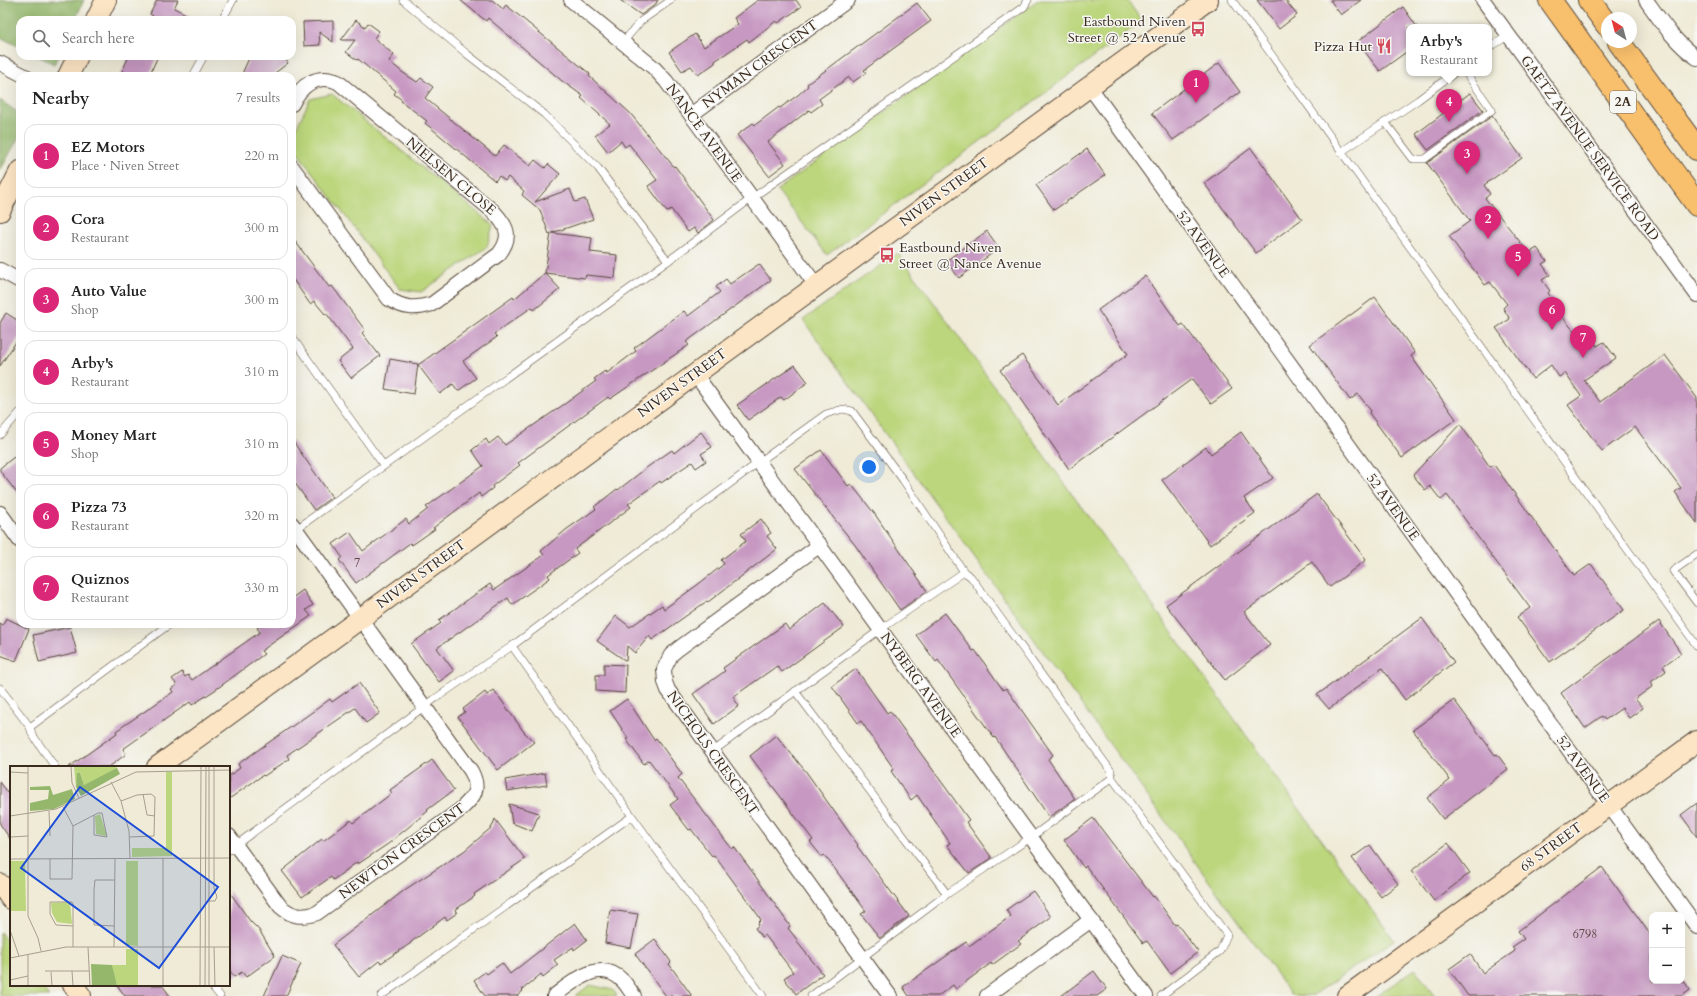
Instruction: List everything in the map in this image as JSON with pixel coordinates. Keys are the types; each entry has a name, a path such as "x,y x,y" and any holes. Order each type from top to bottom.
{"main road":[{"name":"2A","path":"1550,0 1697,205"},
{"path":"1589,0 1601,17"},
{"name":"2A","path":"1623,48 1697,149"}],"street":[{"path":"98,16 106,0"},
{"name":"NANCE AVENUE","path":"571,0 623,42 666,81 692,114 816,285"},
{"name":"NYMAN CRESCENT","path":"692,114 848,0"},
{"name":"NIVEN STREET","path":"169,763 361,618 1208,0"},
{"name":"GAETZ AVENUE SERVICE ROAD","path":"1483,0 1697,295"},
{"path":"1646,0 1677,42 1686,51 1697,58"},
{"path":"70,72 76,60"},
{"path":"0,63 17,72"},
{"name":"NIELSEN CLOSE","path":"296,98 302,89 309,83 324,78 338,82 494,212 504,224 507,233 504,247 499,254 432,304 421,308 409,308 398,305 389,299 296,172"},
{"name":"52 AVENUE","path":"1089,86 1697,927"},
{"path":"0,211 16,179"},
{"path":"0,270 16,279"},
{"name":"NYBERG AVENUE","path":"696,374 1030,838 1146,996"},
{"path":"0,513 16,535"},
{"name":"NEWTON CRESCENT","path":"231,844 280,906 295,916 306,917 317,913 460,810 472,799 475,792 475,778 361,618 296,533"},
{"name":"NICHOLS CRESCENT","path":"820,545 678,649 666,662 663,676 668,690 890,996"},
{"name":"68 STREET","path":"1347,996 1697,741"},
{"path":"10,874 0,883 10,898"},
{"path":"987,996 1091,920"},
{"path":"554,996 587,973 604,971 611,972 623,981 634,996"},
{"path":"74,986 81,996"}],"lane":[{"path":"224,16 233,0"},
{"path":"403,0 467,54 544,114 598,168 668,260"},
{"path":"623,42 641,21 671,0"},
{"path":"296,527 384,466 752,198 1024,7 1028,0"},
{"path":"1232,0 1697,646"},
{"path":"1492,46 1508,35"},
{"path":"195,72 202,60"},
{"path":"1341,152 1418,100 1450,76"},
{"path":"1384,122 1413,159 1425,159 1492,110 1468,76"},
{"path":"296,343 384,466"},
{"path":"231,844 512,646 759,462 826,414 843,409 852,411 903,480 964,572 971,578 980,590 1111,771 1112,778 1226,935 1220,951 1160,996"},
{"path":"0,435 16,417"},
{"path":"1697,554 1673,571 1697,603"},
{"path":"712,752 881,629 964,572"},
{"path":"30,727 165,628"},
{"path":"512,646 632,816 763,996"},
{"path":"0,688 30,727 32,734 54,766"},
{"path":"796,691 947,894"},
{"path":"811,996 947,894 1030,838 1112,778"},
{"path":"381,996 632,816"},
{"path":"212,986 220,996"}],"green space":[{"path":"0,0 84,0 77,16 16,16 16,45 0,37"},
{"path":"1038,0 1127,0 1142,21 827,255 777,190"},
{"path":"46,60 56,60 54,64"},
{"path":"332,94 493,225 487,247 421,292 400,289 296,150 296,129 310,99"},
{"path":"0,100 16,111 16,142 0,171"},
{"path":"898,253 1394,940 1312,996 1292,996 803,320"},
{"path":"0,932 10,946 10,986 41,986 49,996 0,996"},
{"path":"1415,969 1435,996 1376,996"},
{"path":"590,985 613,990 617,996 575,996"}],"building":[{"path":"157,0 178,0 174,8 190,16 153,16 150,14"},
{"path":"460,0 492,0 503,9 506,5 590,74 589,76 630,113 674,167 675,166 714,220 698,233 694,228 688,232 671,209 667,212 648,186 657,180 629,144 625,147 621,141 608,152 595,135 610,124 581,98 583,96 562,81 488,18 486,21"},
{"path":"620,0 658,0 655,5 641,15"},
{"path":"758,0 796,0 801,7 778,23 776,21 749,42 747,39 715,61 715,63 698,75 691,66 682,71 669,52 695,34 704,47 738,24 734,18"},
{"path":"1257,0 1285,0 1297,15 1279,29"},
{"path":"1330,0 1361,0 1341,15"},
{"path":"917,3 931,21 864,70 866,73 853,82 849,77 819,99 822,104 811,112 809,110 768,142 785,164 769,176 737,135 753,123 755,125 798,95 808,86 807,84"},
{"name":"Pizza Hut","path":"1403,7 1415,24 1406,24 1406,52 1380,71 1357,42"},
{"path":"356,20 365,27 368,23 379,31 374,38 394,55 389,61 417,82 421,78 433,87 425,98 495,156 504,145 530,166 535,160 545,168 548,164 560,174 535,202 570,189 575,202 585,199 593,219 552,233 592,238 590,252 617,255 615,278 586,275 585,278 545,273 551,233 549,234 540,210 522,195 524,191 508,177 505,181 499,176 495,181 425,123 427,121 394,94 396,91 358,59 357,60 346,52 355,40 341,40"},
{"path":"333,21 333,42 319,32 320,45 304,46 303,22"},
{"path":"127,60 156,60 151,72 122,72"},
{"path":"248,60 286,60 288,63 276,72 243,72"},
{"path":"1219,63 1240,92 1173,140 1152,113"},
{"path":"1470,93 1483,110 1428,150 1416,134"},
{"path":"1492,116 1522,158 1484,185 1490,194 1485,198 1529,253 1537,248 1547,261 1542,264 1550,275 1542,280 1550,291 1548,293 1554,301 1551,303 1574,331 1578,329 1584,338 1589,335 1597,346 1604,342 1616,358 1584,380 1600,402 1665,355 1697,398 1697,523 1675,492 1681,488 1635,427 1602,451 1568,405 1581,396 1565,373 1559,377 1551,365 1533,379 1496,328 1510,319 1503,308 1507,304 1490,282 1485,285 1449,236 1470,221 1427,163"},
{"path":"1251,148 1302,219 1256,253 1204,183"},
{"path":"1087,149 1105,175 1054,210 1036,185"},
{"path":"987,231 999,248 959,278 946,261"},
{"path":"296,242 329,287 332,286 365,330 362,333 380,356 351,378 338,361 353,349 326,313 325,314 314,301 310,304 296,284"},
{"path":"759,264 771,280 686,342 689,345 610,399 608,397 518,463 520,465 492,486 493,488 481,497 479,493 433,528 435,529 412,545 410,543 356,583 339,560 342,557 333,544 350,532 363,551 406,519 409,524 428,509 426,507 483,466 472,450 486,439 489,444 498,437 505,445 596,381 594,379 605,371 607,373 636,351 634,348 684,311 688,316 720,292 716,287 726,279 730,284"},
{"path":"545,273 560,289 534,310 532,307 494,334 497,337 463,361 476,378 458,391 453,384 440,394 418,365 513,297 514,299"},
{"path":"1145,276 1180,326 1183,324 1232,389 1211,404 1192,379 1069,469 1000,370 1022,355 1058,405 1128,354 1098,310"},
{"path":"1375,297 1415,353 1411,356 1456,419 1402,458 1369,413 1371,411 1358,394 1350,400 1310,345"},
{"path":"6,313 16,319 16,342 0,366 0,323"},
{"path":"390,359 418,364 414,394 385,389"},
{"path":"795,365 808,382 784,400 781,397 748,420 737,405"},
{"path":"1460,424 1490,467 1494,465 1574,576 1591,564 1624,610 1550,662 1517,617 1530,608 1447,495 1441,500 1430,486 1425,490 1413,475"},
{"path":"701,432 712,447 701,454 706,461 696,468 692,462 661,483 660,481 628,504 631,507 575,549 578,553 548,575 550,578 512,605 508,598 437,648 454,671 439,682 411,644 441,623 439,620 490,584 494,590 544,555 541,551 567,529 596,509 594,507 649,466 672,450 674,453"},
{"path":"1241,432 1273,478 1244,498 1255,513 1210,545 1162,480 1206,447 1211,454"},
{"path":"296,446 332,497 314,510 296,485"},
{"path":"821,450 848,486 851,484 874,513 927,591 900,610 855,545 795,469"},
{"path":"14,457 16,459 16,492 0,471 0,468"},
{"path":"1317,494 1366,560 1330,587 1312,562 1244,612 1270,645 1225,680 1166,605"},
{"path":"761,519 771,533 767,536 777,549 708,602 707,601 652,640 649,636 635,653 627,646 626,661 597,641 616,616 630,627 662,605 664,609 696,586 724,564 721,560 746,541 741,534"},
{"path":"303,590 313,605 306,610 311,616 296,626 296,595"},
{"path":"825,603 844,627 782,672 777,666 733,697 739,706 714,724 693,694 725,671 723,668 785,624 789,630"},
{"path":"945,613 973,651 975,650 1003,690 1006,688 1053,755 1048,759 1075,799 1049,817 995,737 994,738 938,660 936,662 916,635"},
{"path":"6,618 16,623 16,628 29,629 16,661 0,655 0,623 3,625"},
{"path":"1422,618 1454,662 1405,700 1382,668 1329,709 1317,695"},
{"path":"1659,621 1681,653 1663,666 1666,671 1651,682 1653,686 1635,699 1643,708 1629,718 1622,708 1605,720 1602,716 1585,728 1561,693"},
{"path":"70,628 77,653 39,662 33,635"},
{"path":"257,628 294,628 261,651 264,654 215,690 192,705 190,702 123,749 126,754 110,766 70,766 117,733 116,731 173,692 171,689 177,685 172,679 182,672 185,677 188,675 192,680 260,632"},
{"path":"604,664 626,665 625,693 596,691 596,675 604,675"},
{"path":"856,669 887,713 890,711 946,788 969,820 966,822 992,858 969,873 947,845 950,843 917,795 911,800 891,771 894,769 861,721 858,723 832,686"},
{"path":"359,683 380,713 366,723 355,708 287,755 289,759 230,798 230,775 240,768 238,764 330,699 332,702"},
{"path":"494,690 524,732 534,742 498,770 458,717 465,712 463,709 485,692 487,695"},
{"path":"627,699 654,740 656,738 682,774 678,778 732,849 734,847 790,926 788,928 798,941 797,942 823,974 796,994 784,978 793,972 765,935 762,937 755,928 759,925 758,923 761,920 758,915 714,855 712,856 691,829 689,830 670,805 678,799 649,760 644,764 626,739 628,738 610,711"},
{"path":"1454,700 1495,755 1497,754 1508,769 1443,819 1427,798 1450,780 1413,730"},
{"path":"776,735 807,773 858,845 857,846 909,916 880,938 861,914 866,911 824,855 822,857 810,842 813,840 750,756"},
{"path":"432,760 454,790 427,810 428,811 388,844 358,864 357,862 333,880 331,877 302,897 282,871 322,839 323,841 351,820 353,823 392,793 390,790"},
{"path":"545,773 547,785 507,791 505,780"},
{"path":"0,782 10,796 10,839 0,824"},
{"path":"1697,803 1697,837 1681,815"},
{"path":"509,804 539,813 532,831 512,823"},
{"path":"1093,818 1153,897 1154,896 1175,925 1177,924 1198,952 1170,973 1147,941 1143,943 1086,866 1084,868 1064,840"},
{"path":"495,819 525,859 474,894 475,896 455,910 457,913 447,920 445,917 411,943 381,963 379,961 359,977 333,945 406,889 464,851 492,827"},
{"path":"1448,843 1470,873 1434,901 1411,871"},
{"path":"1370,845 1398,884 1381,897 1352,858"},
{"path":"1602,867 1649,933 1649,984 1685,984 1685,982 1690,990 1682,996 1468,996 1449,969 1470,954 1483,973 1515,951 1512,947 1524,939 1518,931"},
{"path":"1033,891 1051,917 1018,941 1021,944 992,965 991,963 956,989 953,985 938,996 909,996 903,987 966,942 969,946 1011,916 1006,910"},
{"path":"230,892 250,921 259,930 275,956 246,977 242,972 234,977 230,971"},
{"path":"610,910 638,914 631,948 605,943"},
{"path":"575,923 587,940 574,950 573,947 554,960 558,965 543,977 541,974 517,996 485,996 474,980 485,972 487,974 502,963 510,974"},
{"path":"655,939 671,962 669,964 692,996 666,996 635,954"},
{"path":"282,956 301,964 286,996 264,996"},
{"path":"1094,971 1107,989 1097,996 1061,996"},
{"path":"118,986 163,986 170,996 125,996"}],"place":[{"name":"Eastbound Niven Street @ 52 Avenue","path":"1198,29"},
{"name":"Pizza Hut","path":"1384,46"},
{"name":"EZ Motors","path":"1196,103"},
{"name":"Arby's","path":"1449,122"},
{"name":"Auto Value","path":"1467,174"},
{"name":"Cora","path":"1488,239"},
{"name":"Eastbound Niven Street @ Nance Avenue","path":"887,255"},
{"name":"Money Mart","path":"1518,277"},
{"name":"Pizza 73","path":"1552,330"},
{"name":"Quiznos","path":"1583,358"}]}
